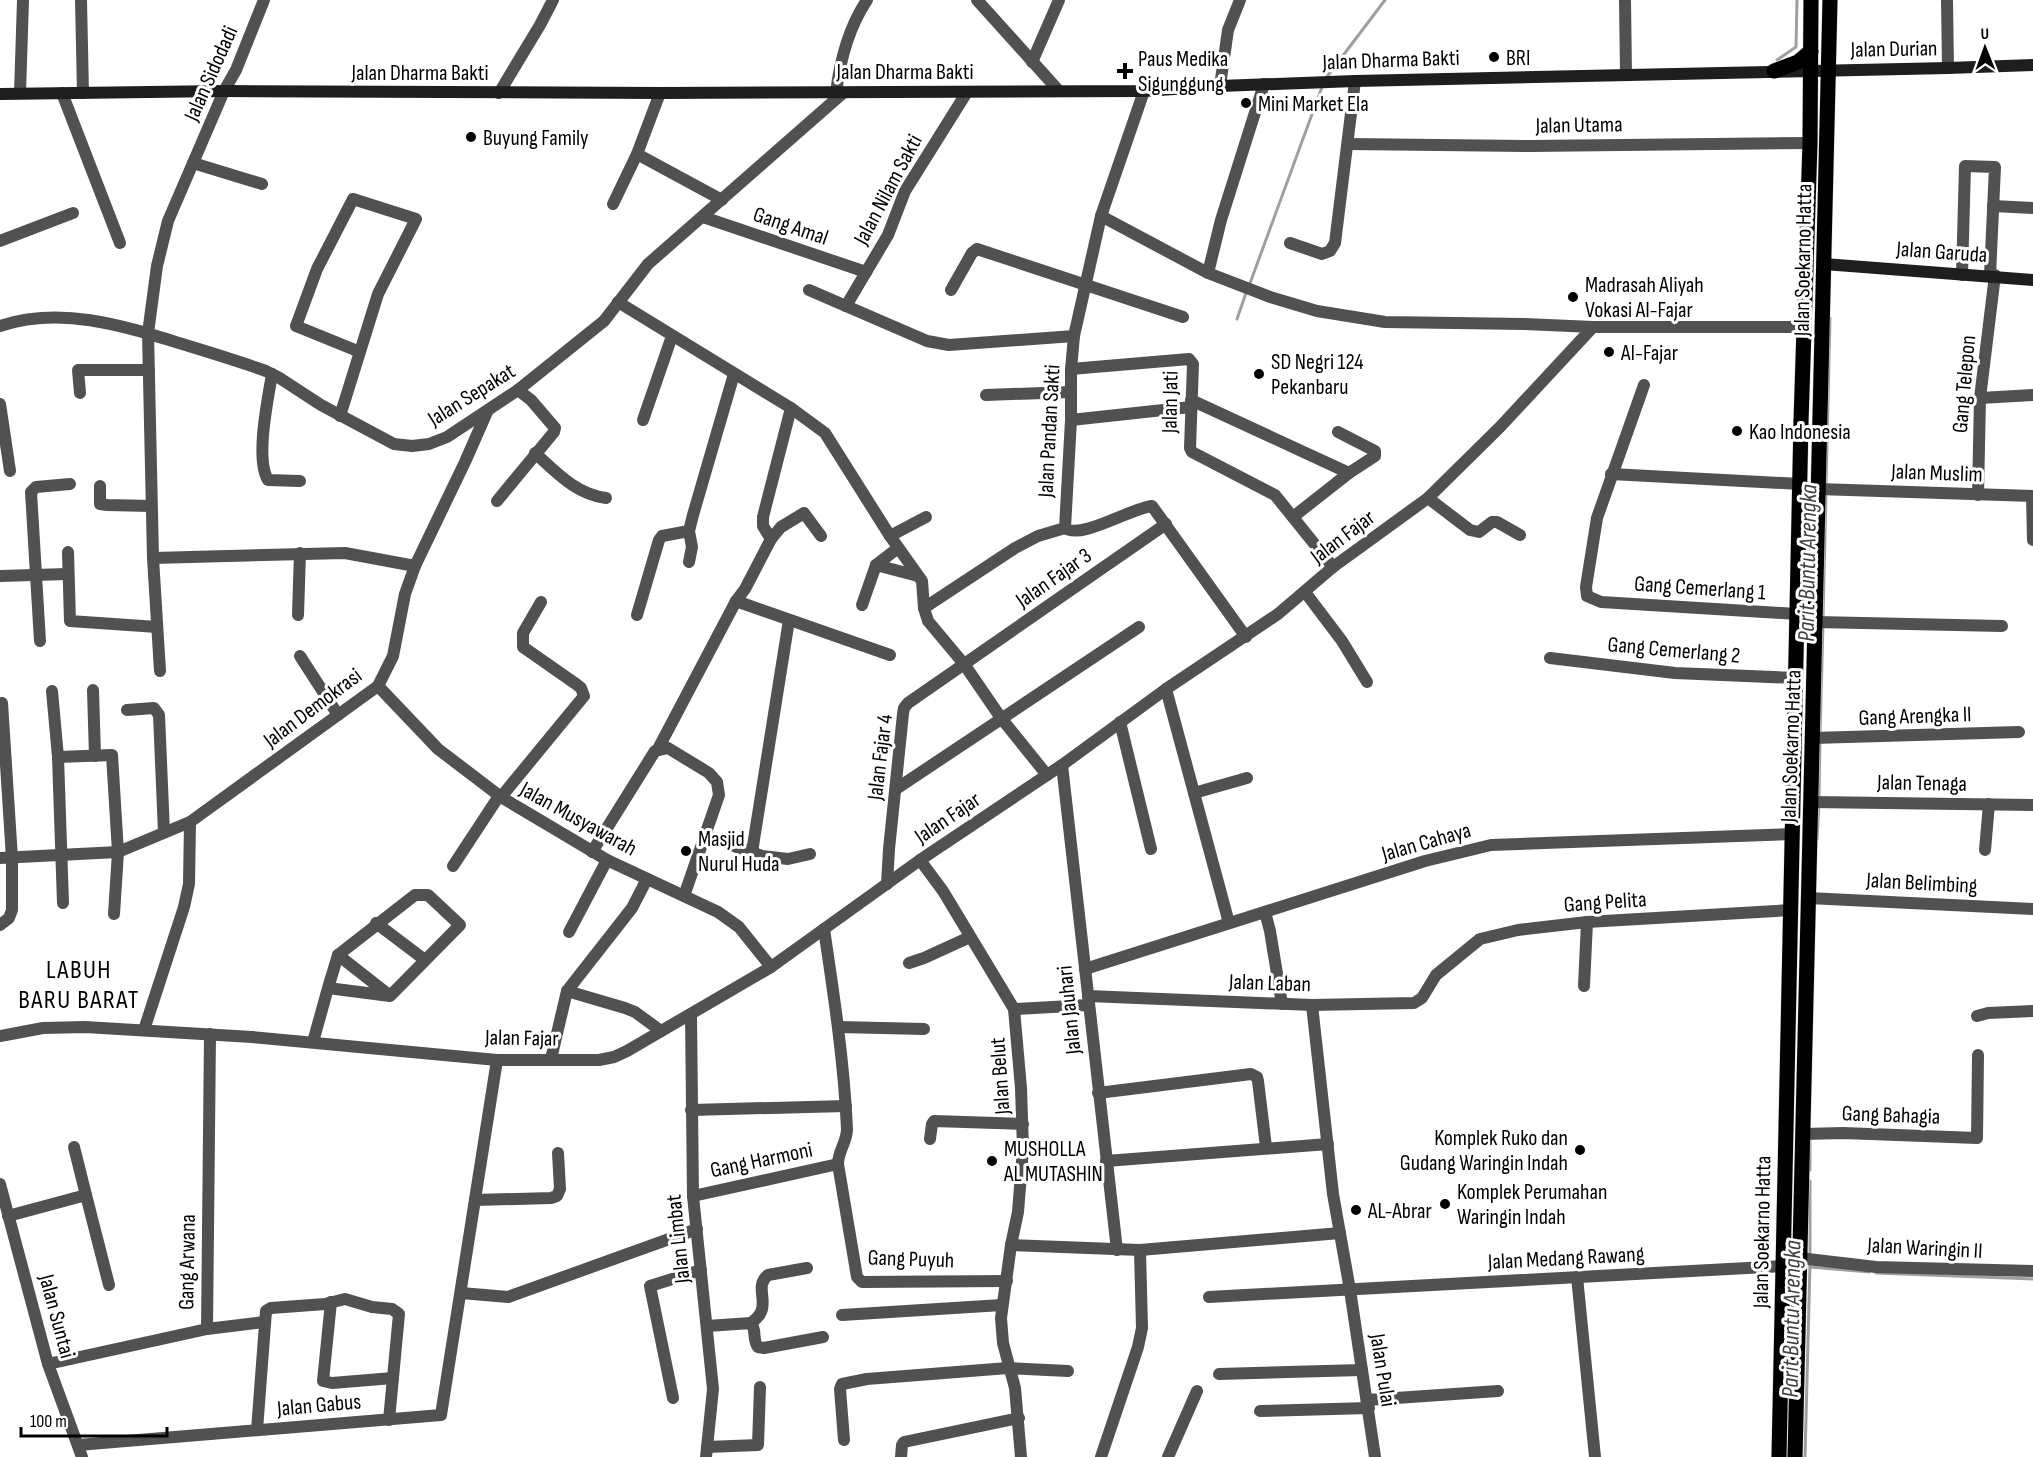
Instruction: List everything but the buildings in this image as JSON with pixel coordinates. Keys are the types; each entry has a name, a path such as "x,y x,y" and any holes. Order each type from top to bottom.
{"main road":[{"name":"Jalan Soekarno Hatta","path":"1779,1457 1795,678 1810,143 1811,0"},
{"name":"Jalan Soekarno Hatta","path":"1795,1457 1806,1259 1803,1134 1810,898 1818,802 1815,739 1830,0"},
{"path":"1774,71 1798,62 1811,51"},
{"name":"Jalan Durian","path":"1811,70 2033,64"},
{"name":"Jalan Dharma Bakti","path":"0,94 224,91 499,93 1144,91 1355,81 1811,70"},
{"name":"Jalan Garuda","path":"1826,264 1962,275 1992,275 2033,280"},
{"path":"1787,1038 1807,1038"}],"street":[{"path":"20,93 23,0"},
{"path":"81,0 83,93"},
{"name":"Jalan Sidodadi","path":"160,671 151,506 148,333 162,241 168,221 224,91 236,70 264,0"},
{"path":"499,93 553,0"},
{"path":"840,93 839,65 859,13 867,0"},
{"path":"1032,62 1059,0"},
{"path":"1220,86 1228,30 1240,0"},
{"path":"1625,0 1626,74"},
{"path":"1947,0 1948,68"},
{"path":"980,1 1059,91"},
{"path":"1290,243 1322,254 1330,251 1335,243 1355,81"},
{"path":"1209,273 1221,220 1264,84"},
{"name":"Jalan Pandan Sakti","path":"1144,91 1101,216 1074,336 1065,528 1068,531 1081,531 1152,506 1246,637"},
{"name":"Jalan Nilam Sakti","path":"846,306 888,235 905,191 967,92"},
{"path":"62,93 120,243"},
{"path":"613,204 637,154 660,93"},
{"name":"Jalan Sepakat","path":"0,326 15,321 92,319 120,324 272,374 340,416 387,441 412,446 429,444 447,437 518,390 604,321 648,264 840,93"},
{"name":"Jalan Utama","path":"1348,144 1531,146 1810,143"},
{"path":"637,154 722,200"},
{"path":"193,163 262,184"},
{"name":"Gang Telepon","path":"1962,275 1965,166 1995,167 1992,275 1980,398 1978,495"},
{"path":"340,416 360,352 378,294 416,219 353,199 317,269 296,326 360,352"},
{"path":"1993,206 2033,208"},
{"path":"0,241 74,213"},
{"path":"1101,216 1209,273 1254,292 1317,311 1384,322 1593,327 1805,327"},
{"name":"Gang Amal","path":"703,217 866,272"},
{"path":"951,290 976,249 1183,317"},
{"path":"809,290 927,341 950,345 1074,336"},
{"path":"618,302 791,408 825,433 890,536 922,581 924,608 928,621 964,664 1001,718 1047,775"},
{"name":"Jalan Fajar","path":"0,1036 43,1028 85,1027 313,1042 497,1060 599,1060 615,1057 771,967 920,860 1062,765 1166,688 1246,637 1305,592 1332,567 1428,498 1500,427 1593,327"},
{"path":"643,420 672,336"},
{"name":"Jalan Jati","path":"1071,369 1187,358 1191,361 1193,364 1190,448 1192,452 1275,495 1332,567"},
{"path":"80,393 78,370 149,370"},
{"path":"272,374 262,460 264,473 268,480 300,481"},
{"path":"689,562 692,547 689,531 734,374"},
{"path":"1644,385 1611,474 1800,484"},
{"path":"497,501 555,428 531,400 518,390"},
{"path":"986,396 1071,392"},
{"path":"1980,398 2033,395"},
{"path":"0,404 10,471"},
{"path":"1071,420 1191,404 1349,473"},
{"path":"771,539 763,526 763,517 791,408"},
{"name":"Jalan Demokrasi","path":"6,858 118,852 190,822 378,686 393,656 405,594 415,566 487,411"},
{"path":"1293,517 1349,473 1375,456 1375,451 1338,432"},
{"path":"535,453 580,491 606,498"},
{"name":"Gang Cemerlang 1","path":"1611,474 1597,518 1586,587 1587,596 1601,602 1797,614"},
{"path":"40,641 34,575 32,489 70,484"},
{"path":"100,486 100,504 151,506"},
{"name":"Jalan Muslim","path":"1819,489 2032,496"},
{"path":"2032,496 2033,540"},
{"path":"1428,498 1470,530 1479,532 1492,522 1497,522 1520,535"},
{"path":"592,852 658,749 771,539 781,527 804,513 821,536"},
{"path":"890,536 926,517"},
{"name":"Jalan Fajar 3","path":"964,664 1166,524"},
{"path":"924,608 1016,548 1038,536 1065,528"},
{"path":"637,615 659,540 662,536 689,531"},
{"path":"862,605 876,565 898,548"},
{"path":"68,552 70,621 157,627"},
{"path":"153,558 345,552 415,566"},
{"path":"298,615 300,554"},
{"path":"876,565 918,576"},
{"path":"0,576 68,574"},
{"path":"1305,592 1342,641 1367,682"},
{"path":"736,601 891,655"},
{"path":"453,866 500,797 584,696 581,688 576,684 523,648 523,633 541,602"},
{"path":"752,852 789,620"},
{"path":"1818,622 2002,626"},
{"path":"896,789 1139,627"},
{"path":"300,656 338,715"},
{"name":"Gang Cemerlang 2","path":"1550,658 1676,673 1795,678"},
{"name":"Jalan Fajar 4","path":"887,884 904,708 964,664"},
{"name":"Jalan Musyawarah","path":"378,686 438,749 500,797 607,860 718,912 739,927 771,967"},
{"path":"1166,688 1229,922"},
{"path":"93,690 95,756"},
{"path":"52,691 58,757 63,903"},
{"path":"0,925 9,918 12,910 6,858 2,703"},
{"path":"127,710 154,708 159,715 164,832"},
{"path":"1120,722 1151,849"},
{"name":"Gang Arengka II","path":"1815,739 2019,732"},
{"path":"658,749 668,748 709,773 717,782 719,795 684,897"},
{"path":"58,757 112,755 118,852 114,914"},
{"name":"Jalan Jauhari","path":"1062,765 1117,1250"},
{"path":"1194,793 1247,778"},
{"name":"Jalan Tenaga","path":"1818,802 2033,805"},
{"path":"1985,850 1989,804"},
{"path":"144,1030 184,907 189,884 190,822"},
{"name":"Jalan Cahaya","path":"1085,969 1425,861 1491,845 1793,834"},
{"path":"706,836 762,856 788,859 810,854"},
{"path":"569,932 607,860"},
{"name":"Jalan Belut","path":"920,860 933,875 1014,1009 1023,1124 1022,1178 1002,1305 1003,1343 1008,1368 1016,1388 1021,1457"},
{"path":"551,1059 567,991 632,908 647,879"},
{"path":"313,1042 338,955 376,923 415,895 428,895 460,925 390,996"},
{"name":"Jalan Belimbing","path":"1810,898 2033,909"},
{"name":"Gang Pelita","path":"1436,975 1480,939 1518,930 1587,922 1791,910"},
{"path":"1265,912 1282,1004"},
{"path":"1584,986 1587,922"},
{"path":"376,923 425,960"},
{"path":"824,929 839,1027 846,1106 846,1138 838,1156 838,1164"},
{"path":"909,963 970,937"},
{"path":"338,955 390,996"},
{"name":"Jalan Laban","path":"1014,1009 1089,1000 1312,1005 1414,1003 1422,998 1436,975"},
{"path":"328,988 390,996"},
{"path":"567,991 636,1012 660,1031"},
{"name":"Jalan Pulai","path":"1312,1005 1333,1194 1375,1457"},
{"path":"1977,1016 1988,1013 2033,1011"},
{"name":"Jalan Limbat","path":"691,1015 693,1196 713,1389 706,1452"},
{"path":"839,1027 924,1029"},
{"name":"Gang Arwana","path":"48,1364 207,1329 210,1034"},
{"name":"Gang Bahagia","path":"1803,1134 1843,1133 1977,1138 1978,1055"},
{"name":"Jalan Gabus","path":"81,1454 256,1430 441,1415 497,1060"},
{"path":"1098,1093 1251,1074 1257,1077 1258,1081 1266,1147"},
{"path":"691,1110 846,1106"},
{"path":"930,1139 934,1122 1023,1124"},
{"path":"1107,1161 1328,1144"},
{"path":"74,1147 109,1285"},
{"path":"475,1200 557,1196 560,1189 558,1153"},
{"name":"Gang Harmoni","path":"693,1196 838,1164"},
{"name":"Gang Puyuh","path":"838,1164 858,1280 862,1282 1007,1281"},
{"name":"Jalan Suntai","path":"0,1184 48,1364 81,1454"},
{"path":"8,1216 86,1195"},
{"path":"461,1293 508,1297 697,1228"},
{"path":"1011,1245 1140,1250 1340,1233"},
{"path":"1101,1457 1138,1347 1142,1328 1140,1250"},
{"name":"Jalan Waringin II","path":"1806,1259 1876,1267 2033,1271"},
{"name":"Jalan Medang Rawang","path":"1209,1297 1783,1266"},
{"path":"707,1326 751,1323 763,1309 761,1285 763,1279 768,1275 807,1268"},
{"path":"673,1398 650,1286 701,1270"},
{"path":"1577,1277 1595,1457"},
{"path":"256,1430 266,1311 271,1308 338,1300 352,1300 372,1307 392,1309 399,1314 389,1419"},
{"path":"331,1302 323,1381 332,1383 393,1378"},
{"path":"843,1315 1002,1305"},
{"path":"207,1329 264,1322"},
{"path":"751,1323 758,1347 764,1348 823,1337"},
{"path":"844,1440 840,1389 842,1384 867,1379 1008,1368 1068,1371"},
{"path":"1219,1374 1362,1370"},
{"path":"706,1452 758,1451 760,1387"},
{"path":"1168,1457 1197,1391"},
{"path":"1260,1411 1368,1404 1498,1391"},
{"path":"901,1457 904,1442 1018,1418"}],"waterway":[{"path":"1326,78 1385,0"},
{"name":"Parit Buntu Arengka","path":"1777,60 1796,47 1797,0"},
{"path":"1249,286 1322,87"},
{"path":"1237,319 1246,293"},
{"name":"Parit Buntu Arengka","path":"1826,485 1830,318"},
{"name":"Parit Buntu Arengka","path":"1823,617 1826,492"},
{"name":"Parit Buntu Arengka","path":"1820,734 1823,624"},
{"name":"Parit Buntu Arengka","path":"1819,797 1820,741"},
{"name":"Parit Buntu Arengka","path":"1817,839 1819,804"},
{"name":"Parit Buntu Arengka","path":"1810,1138 1810,1170"},
{"name":"Parit Buntu Arengka","path":"1810,1181 1810,1257"},
{"name":"Parit Buntu Arengka","path":"1805,1457 1810,1264"},
{"path":"1810,1267 1869,1272"},
{"path":"1876,1273 2033,1279"}],"place":[{"name":"BRI","path":"1494,57"},
{"name":"Paus Medika Sigunggung","path":"1125,71"},
{"name":"Mini Market Ela","path":"1246,103"},
{"name":"Buyung Family","path":"471,137"},
{"name":"Madrasah Aliyah Vokasi Al-Fajar","path":"1573,297"},
{"name":"Al-Fajar","path":"1609,352"},
{"name":"SD Negri 124 Pekanbaru","path":"1259,374"},
{"name":"Kao Indonesia","path":"1737,431"},
{"name":"Masjid Nurul Huda","path":"686,851"},
{"name":"Komplek Ruko dan Gudang Waringin Indah","path":"1580,1150"},
{"name":"MUSHOLLA AL MUTASHIN","path":"992,1161"},
{"name":"Komplek Perumahan Waringin Indah","path":"1445,1204"},
{"name":"AL-Abrar","path":"1356,1210"}],"district":[{"name":"LABUH BARU BARAT","path":"79,984"}]}
